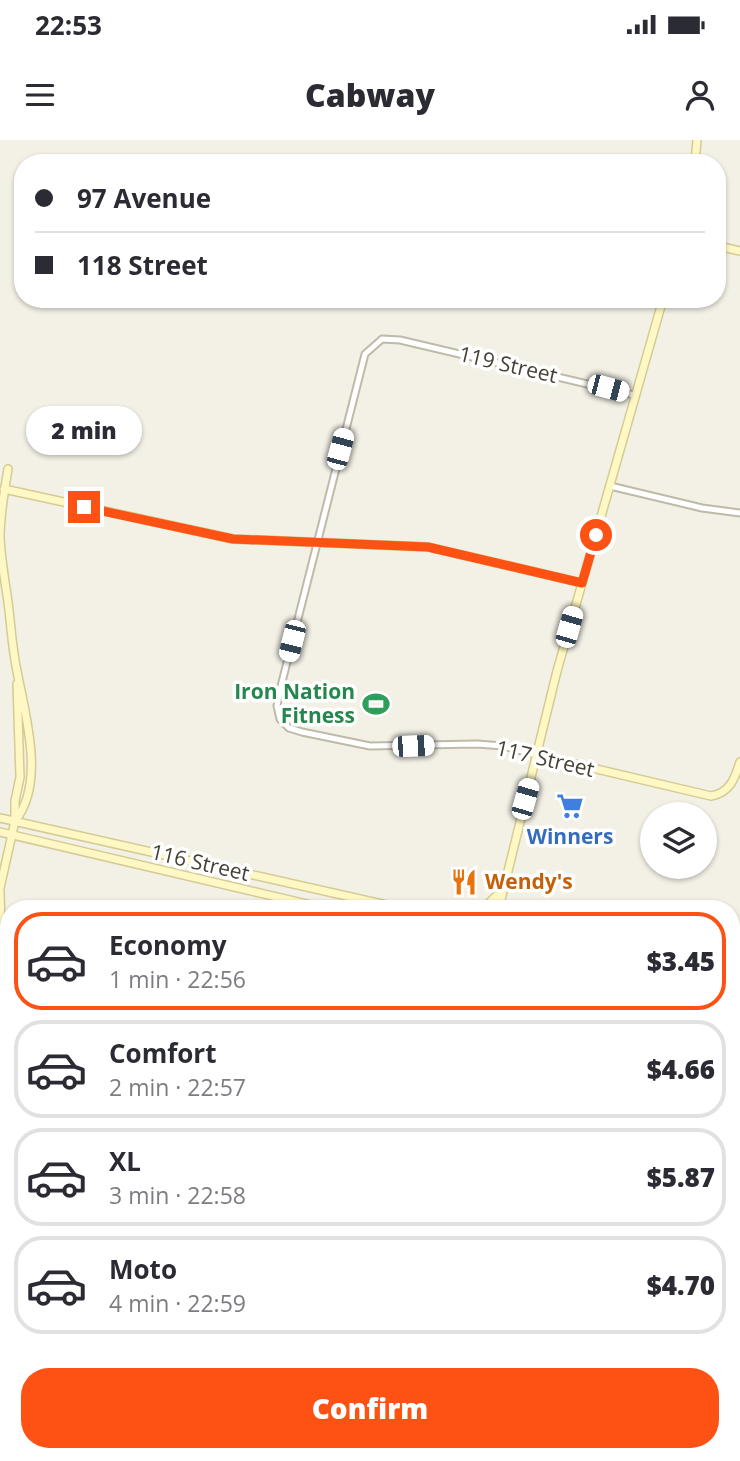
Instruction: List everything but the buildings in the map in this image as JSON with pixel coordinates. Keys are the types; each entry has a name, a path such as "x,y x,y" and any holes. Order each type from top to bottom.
{"street":[{"path":"501,900 557,671 660,308"},
{"name":"119 Street","path":"315,543 365,354 382,339 437,348 634,395"},
{"path":"0,889 15,821 20,766 17,671 0,539 0,515 8,469"},
{"path":"610,486 702,508 740,513"},
{"path":"4,489 233,539 428,547 582,583"},
{"name":"117 Street","path":"315,543 277,706 279,719 289,728 370,746 503,746 697,794 718,795 729,789 740,762"},
{"name":"116 Street","path":"0,818 365,900"},
{"name":"116 Street","path":"0,832 290,900"},
{"path":"492,900 504,888"}],"place":[{"name":"Iron Nation Fitness","path":"376,704"},
{"name":"Winners","path":"570,806"},
{"name":"Wendy's","path":"464,882"}],"route":[{"path":"84,507 233,539 428,547 582,583 596,535"}]}
